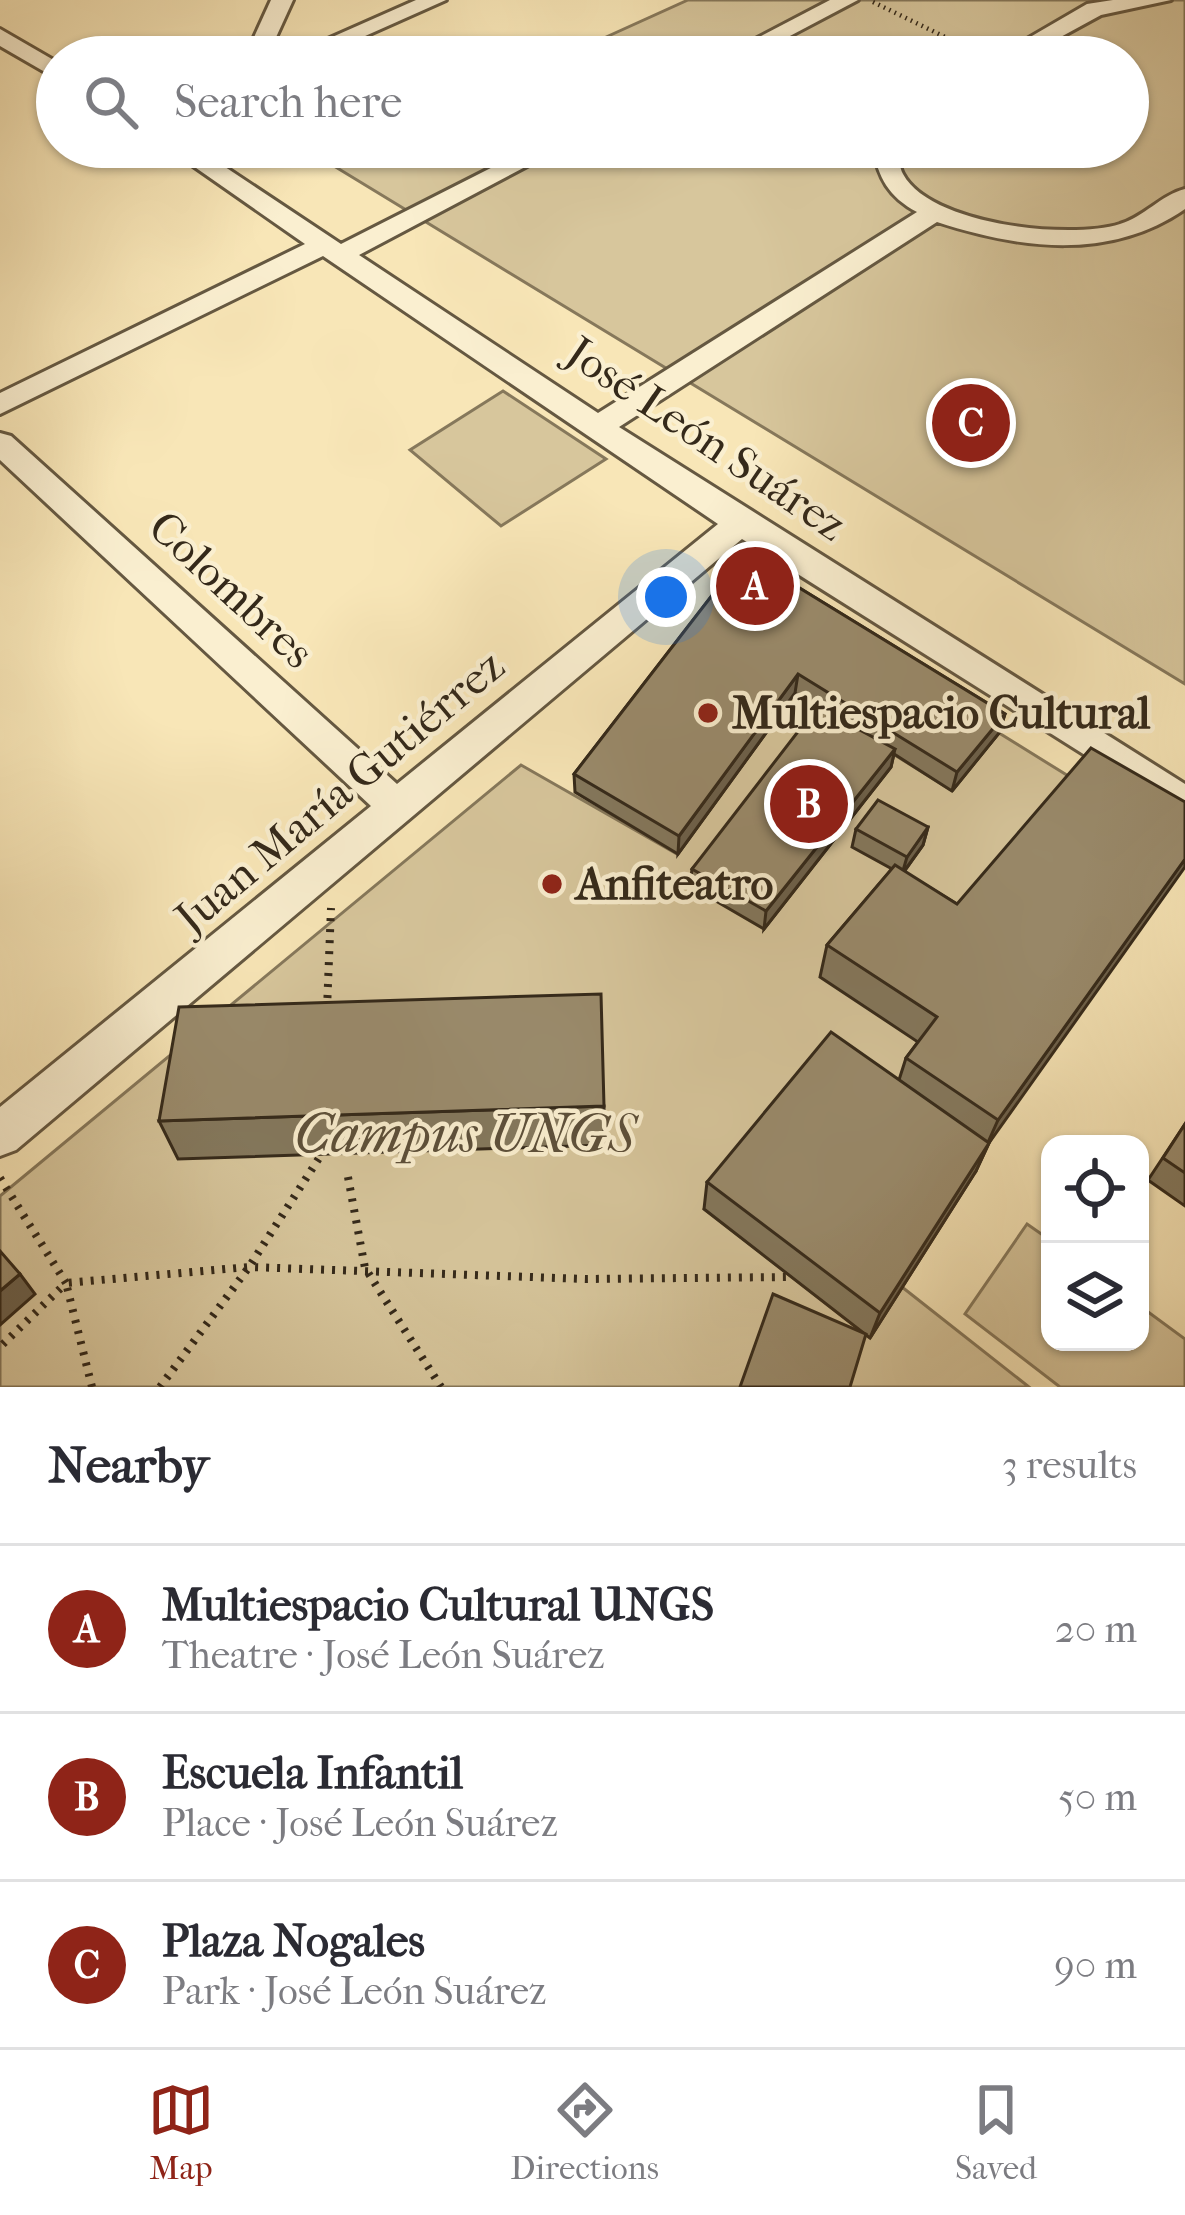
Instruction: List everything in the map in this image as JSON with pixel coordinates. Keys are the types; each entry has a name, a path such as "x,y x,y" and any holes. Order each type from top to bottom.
{"street":[{"path":"266,36 282,0"},
{"path":"348,36 435,0"},
{"path":"774,36 847,0"},
{"path":"1046,36 1095,9 1160,0"},
{"path":"1172,0 1185,1"},
{"path":"0,36 36,59"},
{"path":"0,66 29,55"},
{"name":"José León Suárez","path":"210,168 601,425 740,523 1185,803"},
{"path":"0,405 506,168"},
{"path":"890,168 898,182 938,211 968,225 1019,237 1072,240 1120,232 1185,197"},
{"path":"601,425 938,211"},
{"name":"Colombres","path":"0,443 397,807"},
{"name":"Juan María Gutiérrez","path":"0,1135 740,523"}],"path":[{"path":"870,0 943,36"},
{"path":"326,1031 332,862"},
{"path":"160,1387 249,1267 321,1155"},
{"path":"348,1177 365,1268 441,1387"},
{"path":"0,1178 66,1283 92,1387"},
{"path":"0,1347 66,1283 249,1267 586,1279 789,1277"}],"green space":[{"path":"688,0 1185,0 1185,684 337,168 1149,168 1149,36 608,36"},
{"path":"503,391 606,459 501,526 410,450"},
{"name":"Campus UNGS","path":"795,693 951,790 999,733 1078,782 976,1171 823,1063 704,1209 869,1337 902,1287 1029,1387 0,1387 0,1196 521,765 677,854"},
{"path":"1027,1224 1041,1234 1041,1351 1149,1351 1149,1313 1185,1339 1185,1387 1060,1387 965,1314"}],"building":[{"name":"Multiespacio Cultural","path":"744,554 1005,714 957,772 798,674 679,836 574,774"},
{"path":"817,707 895,749 766,911 692,869"},
{"path":"1091,748 1185,802 1185,859 998,1120 906,1058 937,1017 827,945 895,865 957,904"},
{"path":"878,800 928,827 907,857 856,829"},
{"path":"601,994 604,1106 159,1121 179,1007"},
{"path":"831,1032 989,1143 880,1313 707,1182"},
{"path":"1185,1124 1185,1173 1163,1158"},
{"path":"0,1251 20,1274 0,1291"},
{"path":"773,1294 866,1334 850,1387 740,1387"}],"place":[{"name":"Plaza Nogales","path":"971,423"},
{"name":"Multiespacio Cultural UNGS","path":"755,586"},
{"name":"Multiespacio Cultural","path":"708,713"},
{"name":"Escuela Infantil","path":"809,804"},
{"name":"Anfiteatro","path":"552,884"}]}
